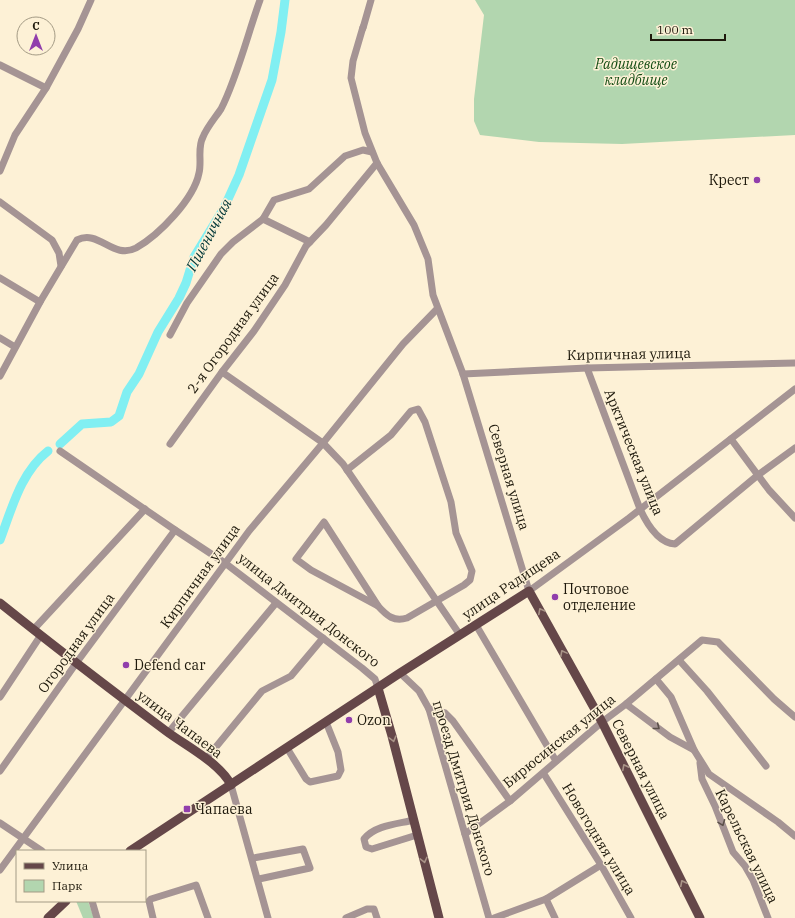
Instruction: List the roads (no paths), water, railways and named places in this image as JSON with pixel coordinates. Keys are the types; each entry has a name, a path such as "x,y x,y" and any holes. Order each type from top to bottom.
{"main road":[{"name":"улица Радищева","path":"132,850 400,673 529,591"},
{"name":"Северная улица","path":"529,591 602,722 700,918"},
{"name":"улица Чапаева","path":"0,603 168,733 206,759 228,778 231,785"},
{"name":"улица Дмитрия Донского","path":"378,688 439,918"},
{"path":"48,918 65,902"}],"street":[{"path":"0,171 15,135 46,88 78,29 91,0"},
{"path":"0,376 40,302 77,240 85,236 93,237 118,250 130,250 137,247 158,232 189,196 200,171 200,145 202,137 221,109 260,0"},
{"name":"Северная улица","path":"370,0 353,61 351,78 365,133 377,163 414,225 428,259 433,295 437,309 463,374 529,591"},
{"path":"0,65 46,88"},
{"path":"170,335 187,303 221,254 233,242 263,219 274,200 309,189 345,156 363,150 372,152"},
{"name":"2-я Огородная улица","path":"170,444 222,372 254,331 285,285 306,246 377,163"},
{"path":"0,202 52,240 59,253 61,266"},
{"path":"263,219 310,242"},
{"path":"0,278 40,302"},
{"name":"Кирпичная улица","path":"0,870 249,531 323,443 358,397 403,344 437,309"},
{"path":"0,338 15,347"},
{"name":"Кирпичная улица","path":"463,374 587,368 795,363"},
{"name":"Арктическая улица","path":"587,368 645,520 667,543 675,544 758,475"},
{"path":"222,372 323,443 347,470 460,635"},
{"name":"улица Радищева","path":"529,591 640,509 795,389"},
{"path":"347,470 391,435 411,411 418,409 425,422 451,502 456,533 472,571 470,580 407,618 398,621 384,613 378,606 324,522 296,559 311,570 378,606"},
{"path":"731,439 778,501 795,518"},
{"path":"758,475 795,448"},
{"name":"улица Дмитрия Донского","path":"60,451 174,530 225,563 375,679 378,688"},
{"path":"0,697 37,633 144,509"},
{"name":"Огородная улица","path":"0,771 77,662 174,530"},
{"path":"168,733 276,603"},
{"path":"476,625 556,761"},
{"path":"206,759 262,691 291,676 323,638"},
{"name":"Бирюсинская улица","path":"429,709 445,713 453,721 510,801 544,774 556,761 602,722 626,704 702,640 718,642 774,699 795,717"},
{"path":"678,660 707,690 766,766"},
{"name":"проезд Дмитрия Донского","path":"400,673 419,691 429,709 489,918"},
{"path":"656,679 671,698 694,750 709,774 778,822 795,836"},
{"path":"626,704 670,737 694,750"},
{"path":"287,748 310,782 338,776 341,770 338,752 326,722"},
{"name":"Карельская улица","path":"700,760 702,779 707,792 715,806 733,852 745,866 753,880 768,918"},
{"name":"Новогодняя улица","path":"544,774 601,865 631,918"},
{"name":"улица Чапаева","path":"231,785 259,879 268,918"},
{"path":"465,834 510,801"},
{"path":"414,820 384,827 369,833 364,839 366,847 372,849 417,835"},
{"path":"0,823 41,850"},
{"path":"253,858 303,849 307,856 310,868 259,879"},
{"path":"494,918 546,899 601,865"},
{"path":"153,918 149,901 151,899 196,885 208,918"},
{"path":"546,899 555,918"},
{"path":"92,902 97,918"},
{"path":"346,918 366,909 374,910 377,918"}],"waterway":[{"name":"Пшеничная","path":"60,444 82,424 111,422 119,416 127,392 139,374 158,332 179,298 186,283 194,257 224,208 239,175 272,80 285,0"},
{"name":"Пшеничная","path":"0,540 18,491 31,469 48,451"}],"place":[{"name":"Крест","path":"757,180"},
{"name":"Почтовое отделение","path":"555,597"},
{"name":"Defend car","path":"126,665"},
{"name":"Ozon","path":"349,720"},
{"name":"Чапаева","path":"187,809"}],"park label":[{"name":"Радищевское кладбище","path":"636,72"}]}
